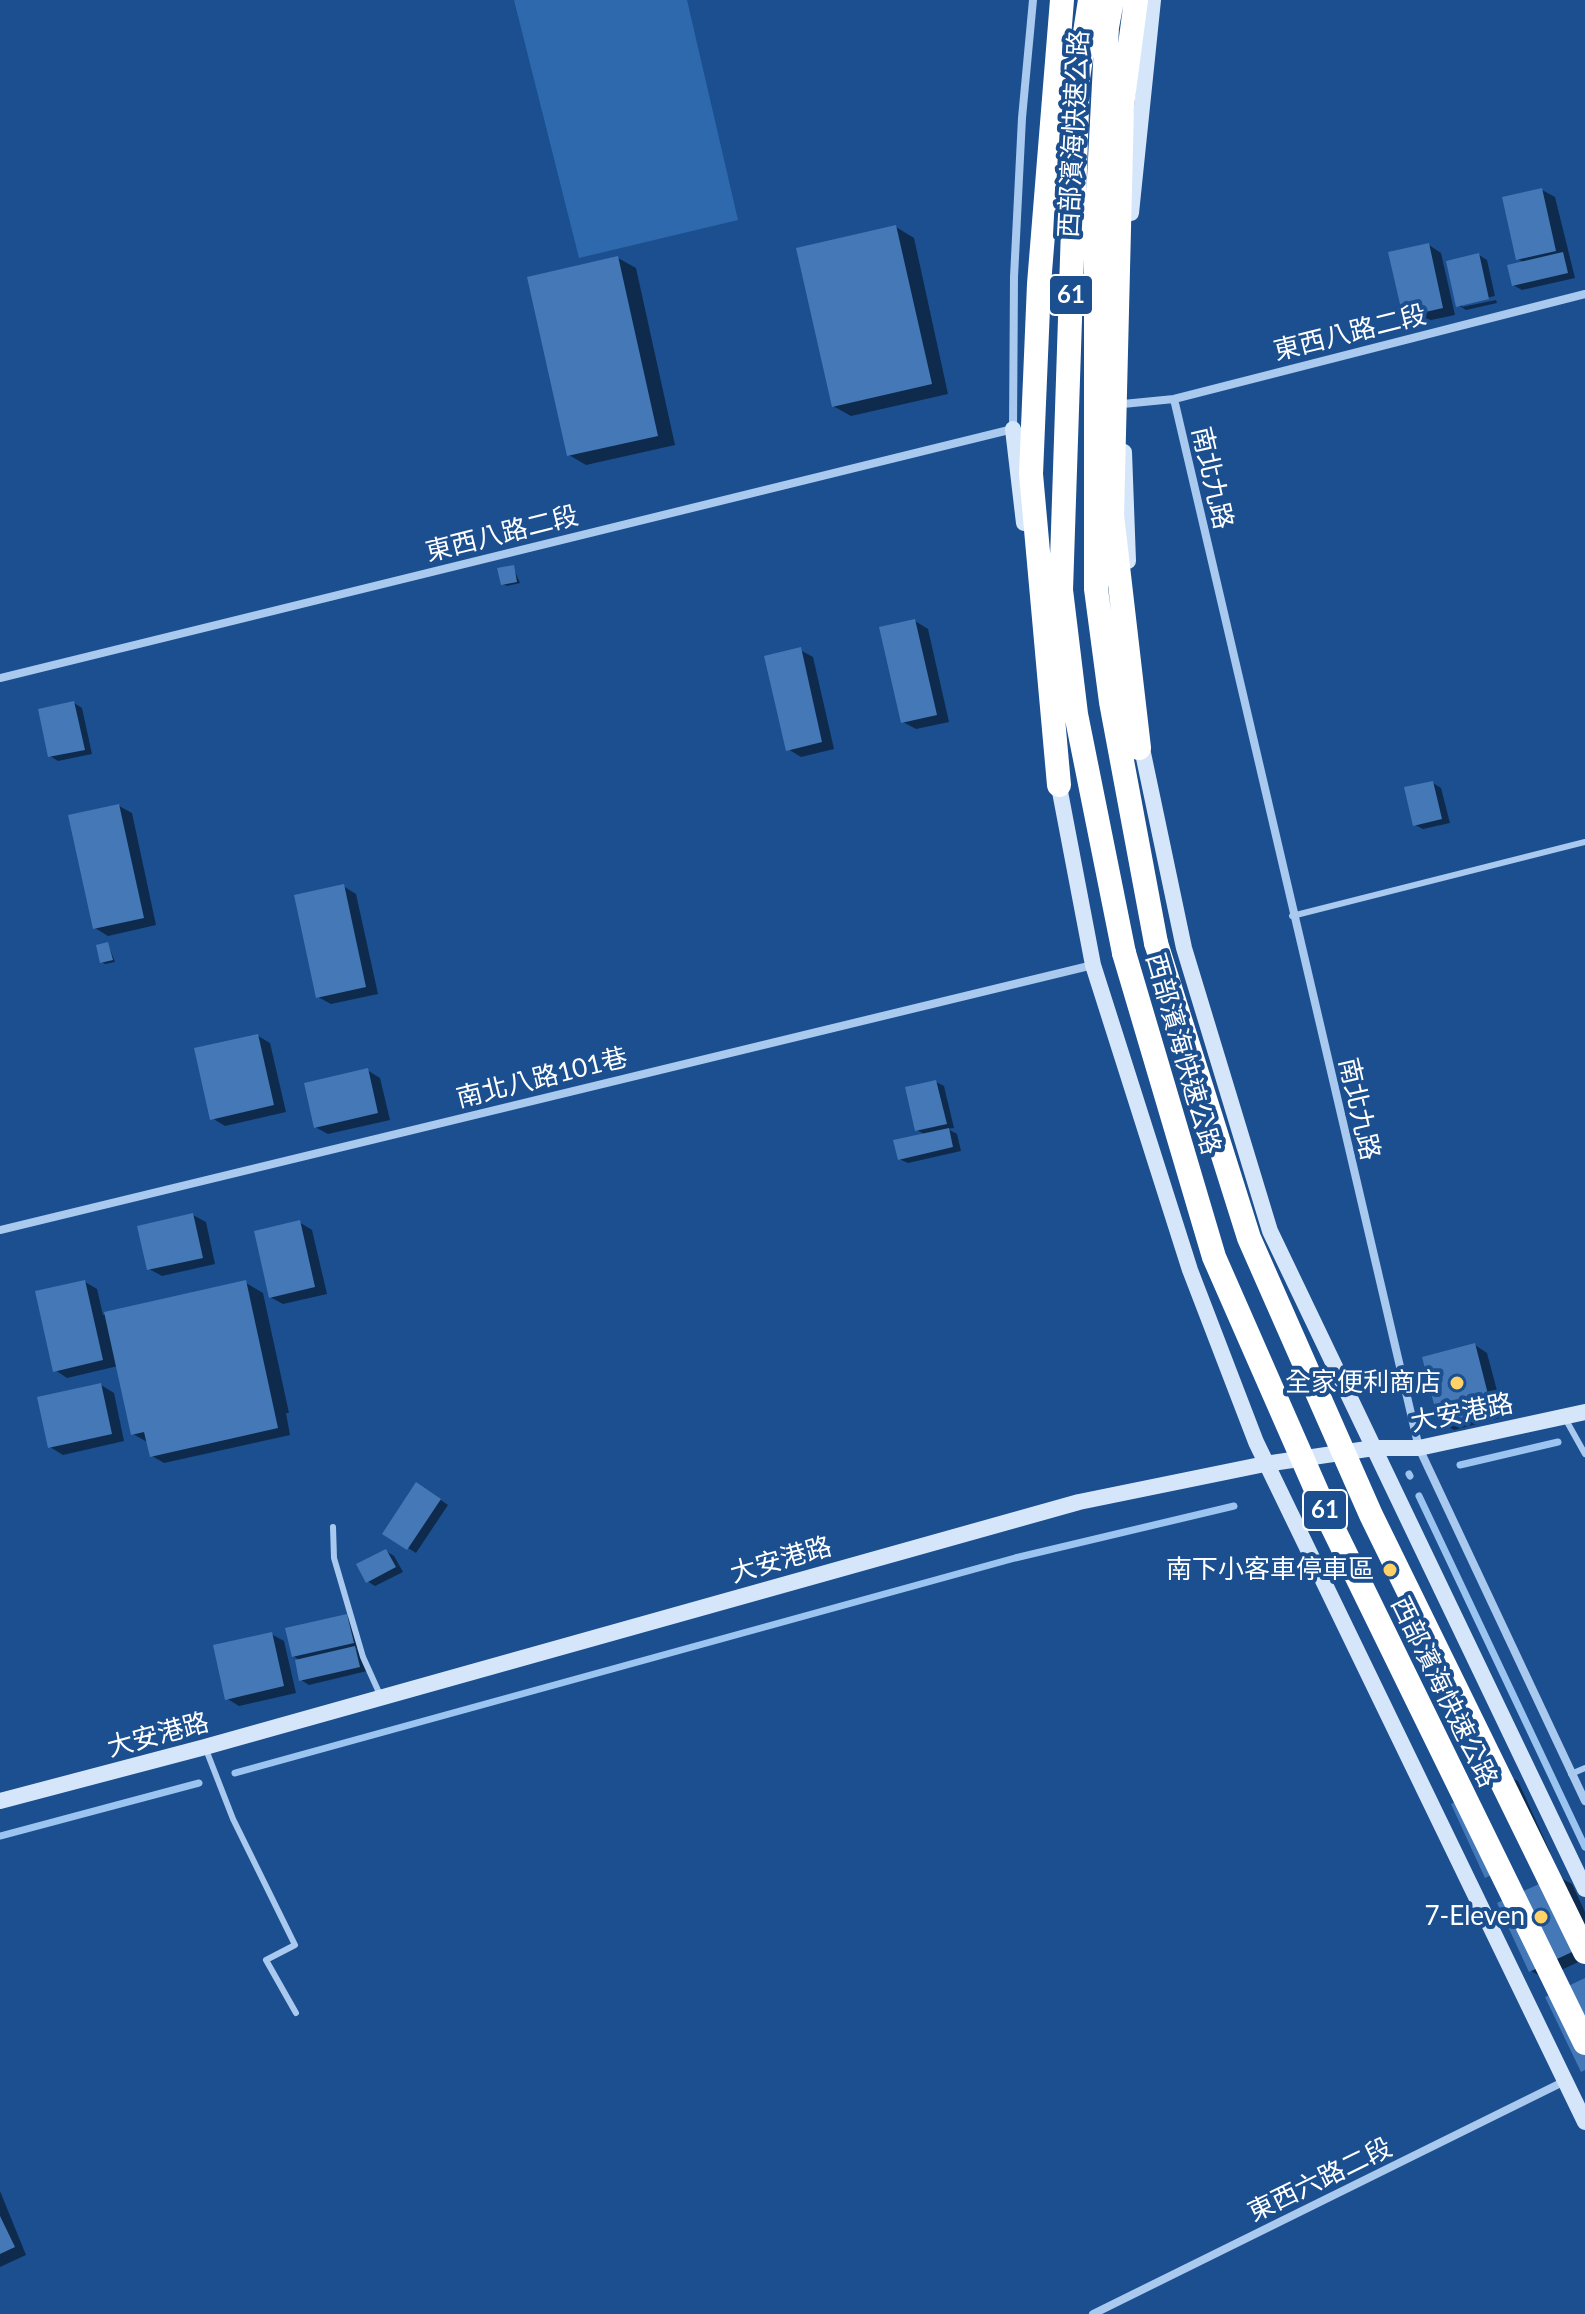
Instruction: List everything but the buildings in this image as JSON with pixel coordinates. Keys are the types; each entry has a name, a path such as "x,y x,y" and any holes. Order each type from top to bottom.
{"highway":[{"path":"1059,785 1031,474 1039,284 1062,0"},
{"name":"西部濱海快速公路","path":"1090,0 1078,78 1061,590 1076,714 1124,953 1214,1257 1332,1526 1585,2043"},
{"name":"西部濱海快速公路","path":"1112,0 1107,27 1096,235 1096,589 1111,702 1156,943 1249,1238 1371,1515 1585,1952"},
{"path":"1136,0 1122,106 1112,515 1139,748"}],"street":[{"path":"1033,0 1014,277 1013,429 1047,724 1093,965 1190,1270 1265,1464 1585,2122"},
{"path":"1153,0 1131,196 1123,404 1129,591 1142,703 1139,748 1184,948 1270,1231 1585,1889"},
{"name":"東西八路二段","path":"1123,404 1174,399 1585,294"},
{"name":"南北九路","path":"1174,399 1292,916 1419,1448 1585,1801"},
{"name":"東西八路二段","path":"0,678 1013,429"},
{"name":"南北八路101巷","path":"0,1230 1093,965"},
{"name":"大安港路","path":"0,1801 205,1747 1079,1502 1265,1464 1374,1448 1419,1448 1585,1412"},
{"name":"東西六路二段","path":"1093,2314 1565,2081"}],"lane":[{"path":"1292,916 1585,842"},
{"path":"1565,1417 1585,1454"},
{"path":"333,1527 334,1558 363,1657 381,1697"},
{"path":"205,1747 233,1819 295,1945 266,1960 296,2013"},
{"path":"1571,1774 1585,1768"}],"shaded area":[{"path":"514,0 687,0 738,220 579,258"}],"waterway":[{"path":"1460,1465 1558,1442"},
{"path":"1419,1496 1585,1847"},
{"path":"235,1773 1015,1558 1234,1506"},
{"path":"0,1836 199,1783"}],"place":[{"name":"全家便利商店","path":"1457,1383"},
{"name":"南下小客車停車區","path":"1390,1570"},
{"name":"7-Eleven","path":"1541,1917"}]}
